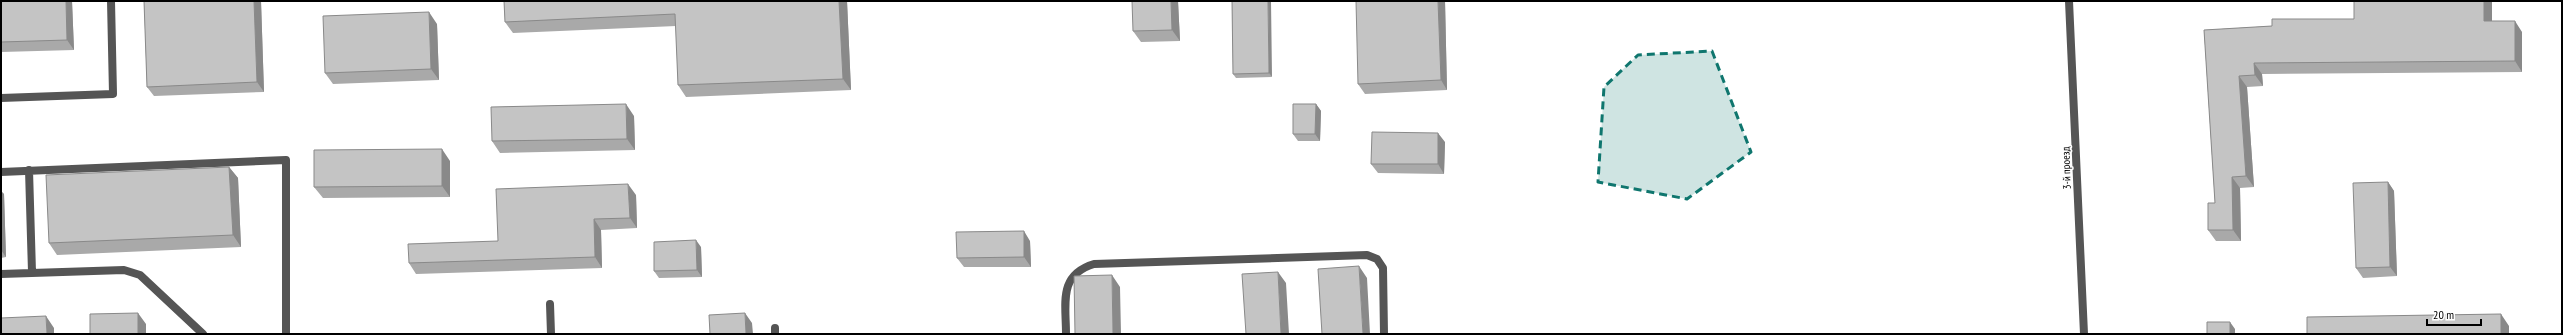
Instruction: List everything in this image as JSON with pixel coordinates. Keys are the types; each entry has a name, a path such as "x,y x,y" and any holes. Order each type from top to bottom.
{"street":[{"path":"1,98 113,94 111,1"},
{"name":"3-й проезд","path":"2070,1 2084,334"},
{"path":"1,172 286,160 286,334"},
{"path":"29,170 32,272"},
{"path":"1066,334 1066,289 1072,275 1082,268 1094,264 1367,255 1376,259 1383,268 1384,334"},
{"path":"1,274 124,270 140,275 203,334"},
{"path":"550,304 551,334"}],"highlighted area":[{"path":"1712,51 1751,152 1687,199 1598,182 1604,87 1638,55"}],"building":[{"path":"1,1 66,1 67,40 1,42"},
{"path":"144,1 254,1 257,82 147,87"},
{"path":"504,1 839,1 843,79 678,85 675,14 505,22"},
{"path":"1132,1 1171,1 1172,30 1133,31"},
{"path":"1232,1 1268,1 1269,73 1233,74"},
{"path":"1356,1 1438,1 1441,80 1358,84"},
{"path":"2354,1 2484,1 2484,21 2515,21 2515,61 2254,63 2255,75 2239,76 2246,176 2232,177 2233,230 2208,230 2208,203 2215,203 2204,30 2272,26 2272,19 2354,19"},
{"path":"429,12 431,69 325,73 323,16"},
{"path":"626,104 627,139 492,141 491,107"},
{"path":"1293,104 1316,104 1315,134 1293,134"},
{"path":"1372,132 1438,133 1438,164 1371,164"},
{"path":"442,149 442,186 314,187 314,150"},
{"path":"229,167 233,235 49,243 46,175"},
{"path":"2388,182 2390,267 2356,268 2353,183"},
{"path":"628,184 630,218 594,219 595,257 409,263 408,244 498,241 496,189"},
{"path":"1024,231 1024,257 957,258 956,232"},
{"path":"696,240 697,270 654,271 654,242"},
{"path":"1359,266 1363,334 1322,334 1318,269"},
{"path":"1278,272 1281,334 1246,334 1242,274"},
{"path":"1112,275 1113,334 1075,334 1074,276"},
{"path":"138,313 138,334 90,334 90,314"},
{"path":"745,313 746,334 710,334 709,315"},
{"path":"2501,314 2501,334 2307,334 2307,317"},
{"path":"46,316 47,334 1,334 1,318"},
{"path":"2207,322 2230,322 2230,334 2207,334"}]}
